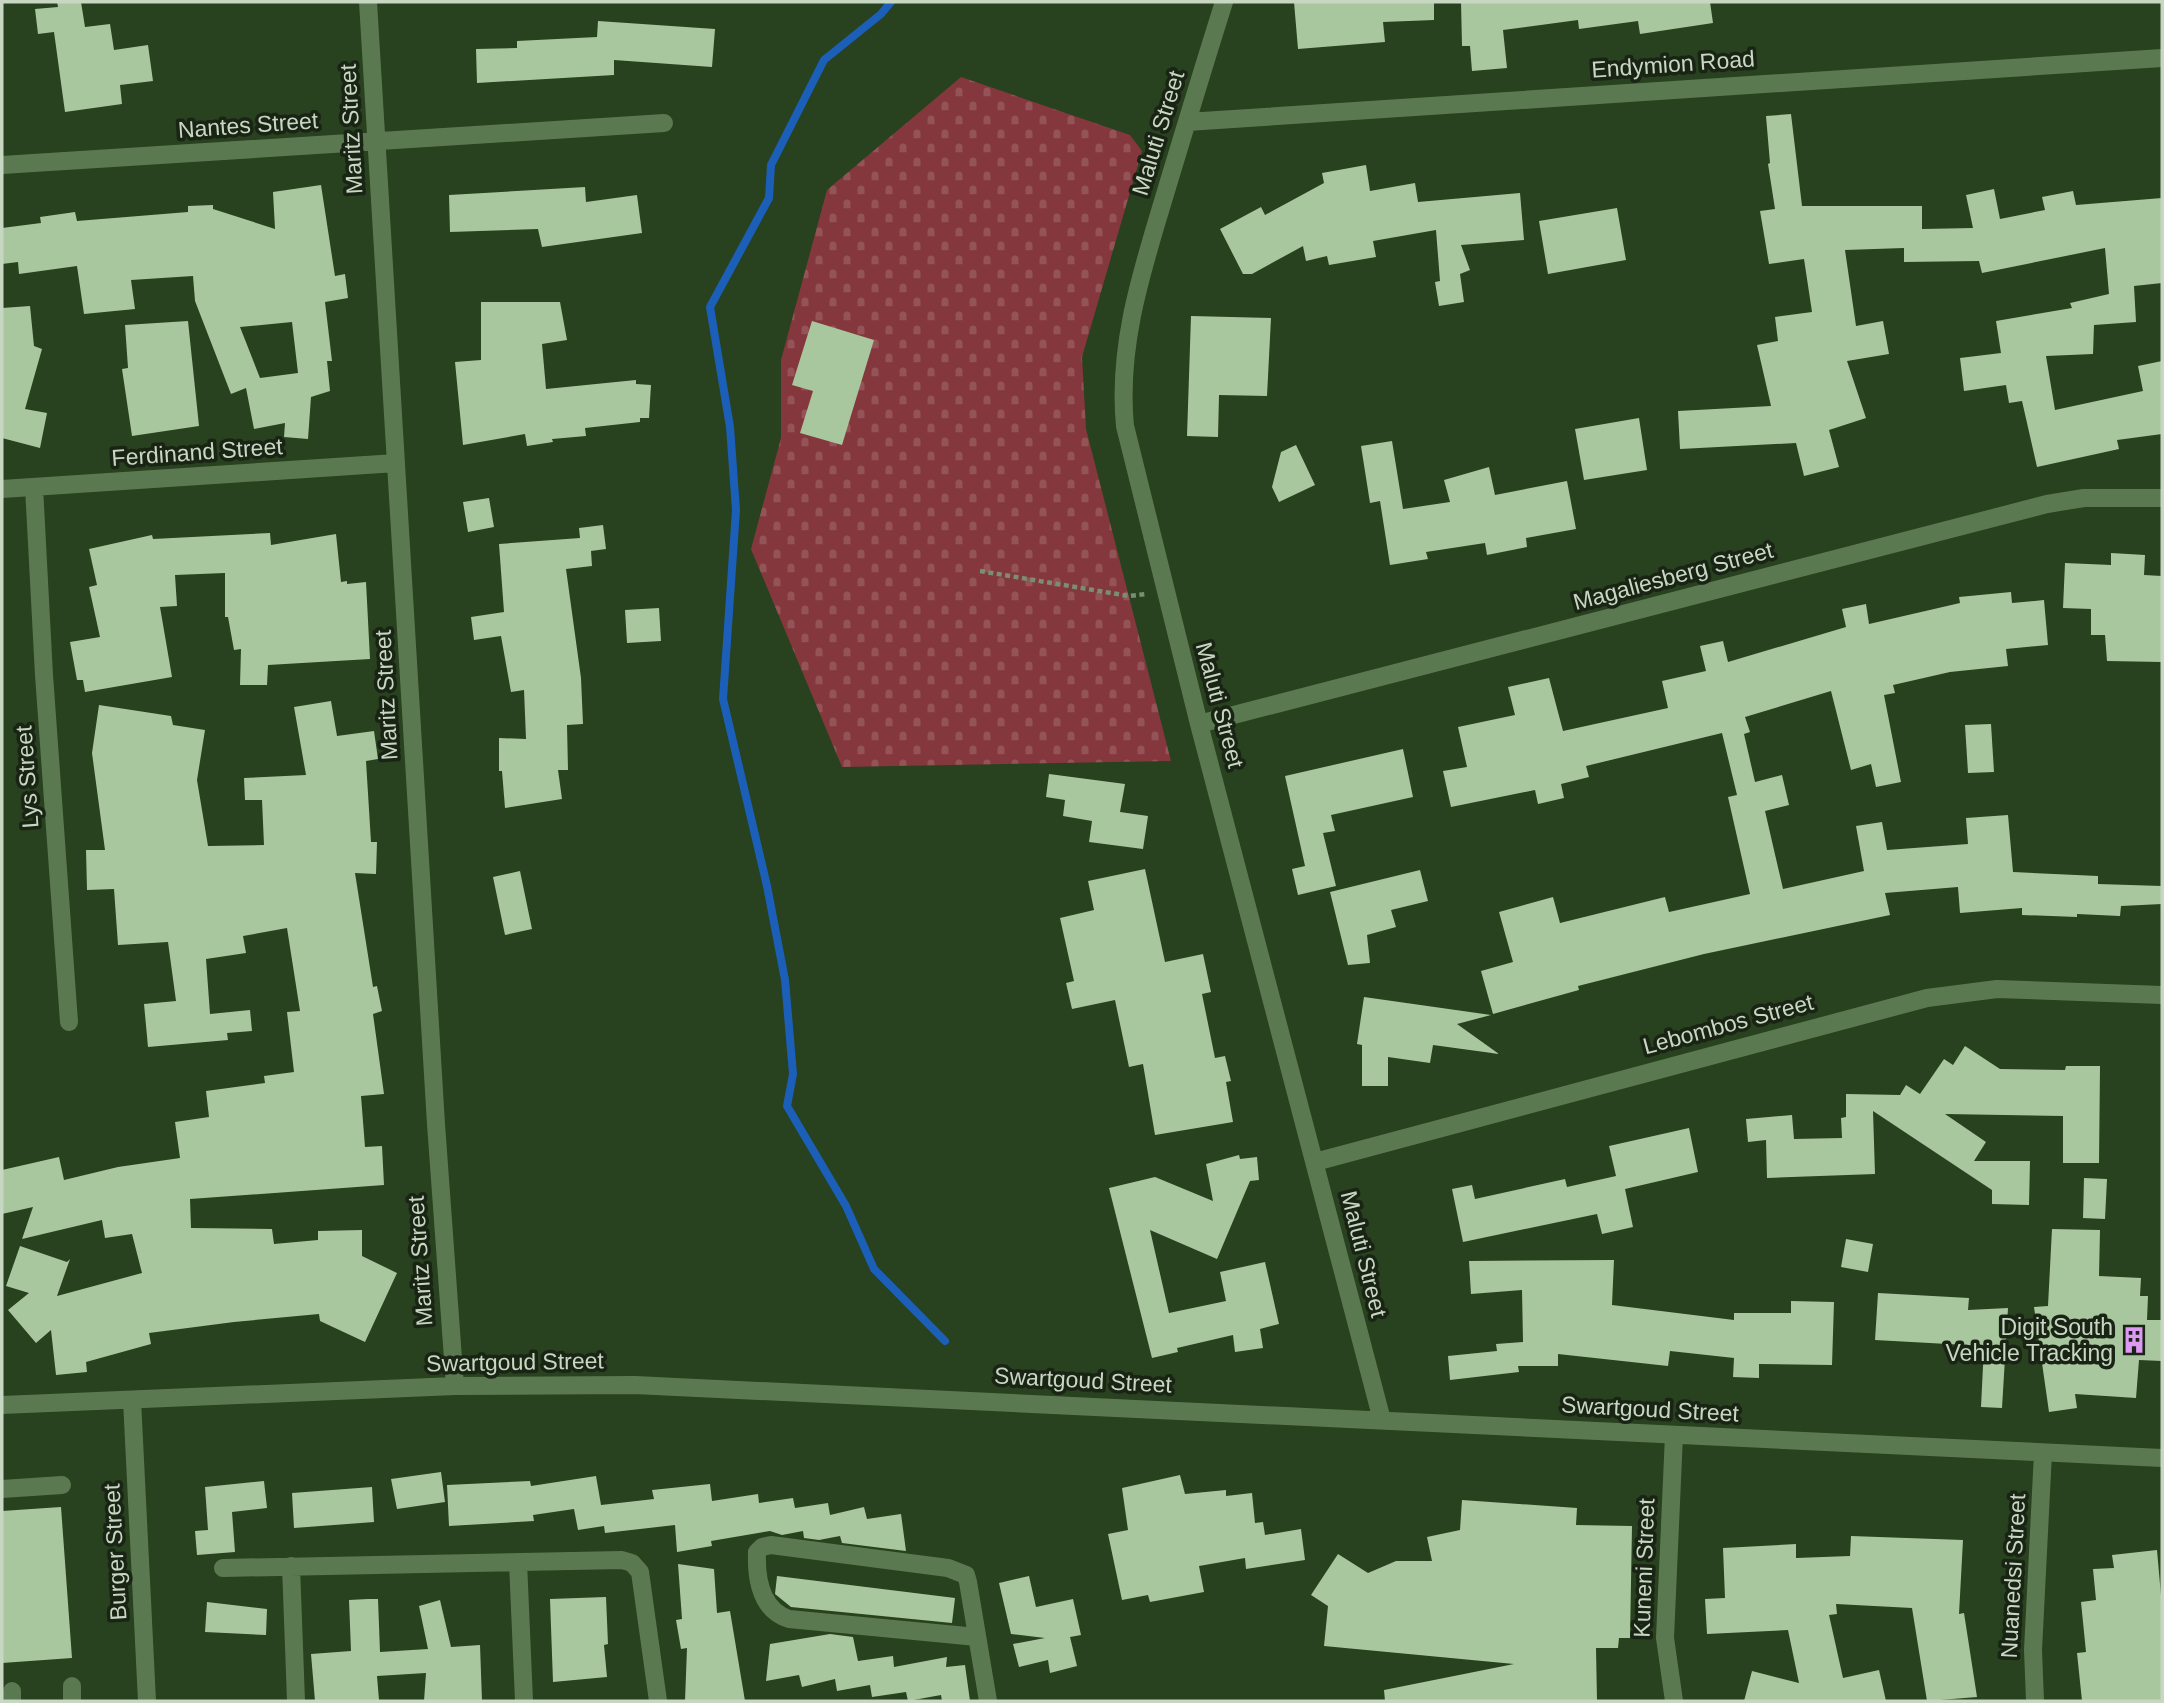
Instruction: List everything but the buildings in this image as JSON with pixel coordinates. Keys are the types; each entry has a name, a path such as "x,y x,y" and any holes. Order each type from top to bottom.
{"street":[{"name":"Maritz Street","path":"368,2 455,1386"},
{"name":"Maluti Street","path":"1224,2 1142,271 1129,327 1121,388 1134,471 1382,1420"},
{"name":"Endymion Road","path":"1187,122 2162,58"},
{"name":"Nantes Street","path":"2,164 664,123"},
{"name":"Ferdinand Street","path":"2,489 396,463"},
{"name":"Lys Street","path":"34,487 44,675 69,1022"},
{"name":"Magaliesberg Street","path":"1199,724 2047,504 2084,498 2162,498"},
{"name":"Lebombos Street","path":"1315,1162 1927,998 1997,989 2162,995"},
{"name":"Swartgoud Street","path":"2,1405 455,1386 635,1385 787,1390 2162,1458"},
{"name":"Burger Street","path":"132,1400 147,1701"},
{"name":"Kuneni Street","path":"1674,1435 1665,1638 1675,1701"},
{"name":"Nuanedsi Street","path":"2035,1701 2033,1650 2043,1452"},
{"path":"2,1489 62,1485"},
{"path":"977,1637 789,1619 776,1615 767,1606 761,1588 757,1552 762,1547 771,1545 958,1571 966,1575 968,1582 988,1701"},
{"path":"223,1568 622,1560 632,1563 640,1572 658,1701"},
{"path":"518,1562 524,1701"},
{"path":"291,1566 296,1701"}],"path":[{"path":"980,571 1129,596 1165,592"}],"green space":[{"path":"961,77 1130,135 1142,151 1082,357 1086,429 1171,761 842,767 751,549 781,438 781,360 827,190"}],"waterway":[{"path":"891,2 881,14 824,60 771,165 769,198 710,307 730,427 736,510 723,699 767,886 785,980 793,1074 787,1106 846,1206 874,1269 945,1341"}],"place":[{"name":"Digit South Vehicle Tracking","path":"2134,1340"}]}
